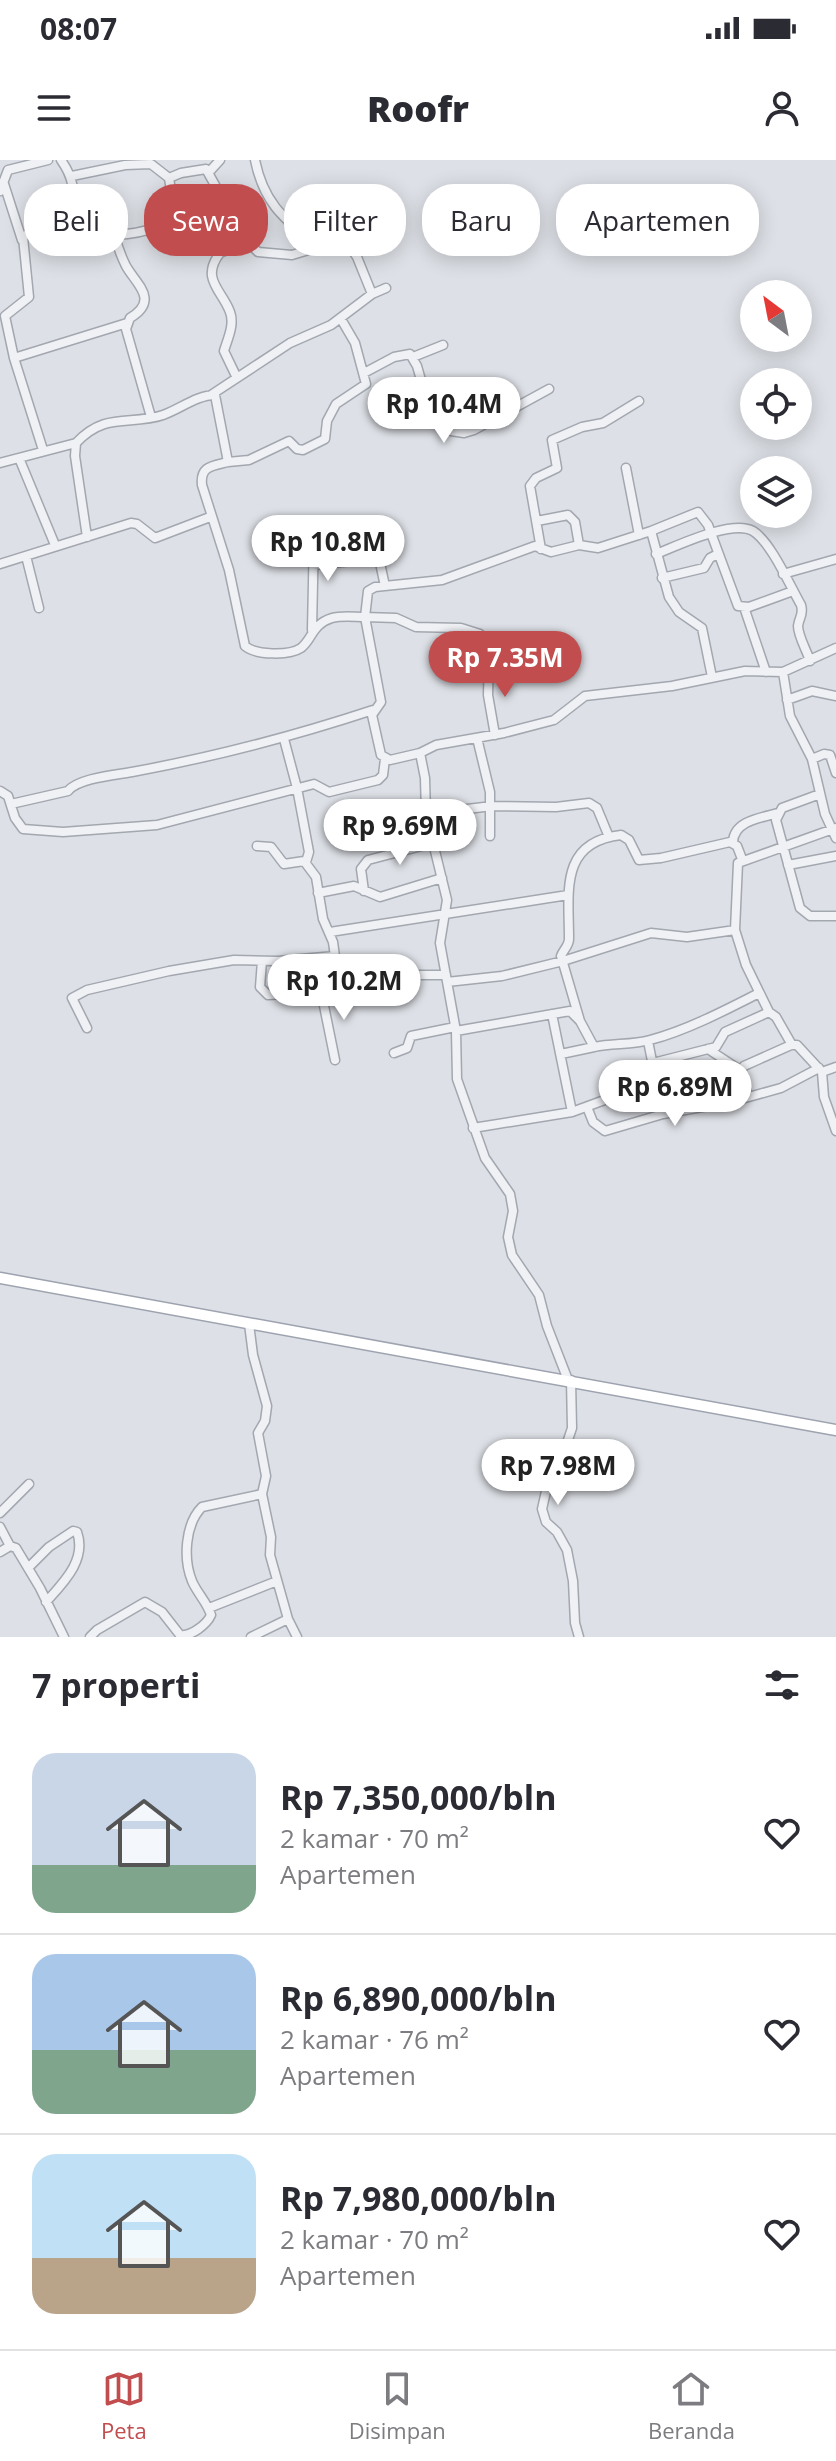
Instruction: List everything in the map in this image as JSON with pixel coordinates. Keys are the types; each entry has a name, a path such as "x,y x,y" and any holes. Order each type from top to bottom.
{"main road":[{"path":"0,1278 836,1430"}],"street":[{"path":"43,450 4,320 7,312 29,297 22,240 2,188 5,175 12,168 48,160"},
{"path":"61,160 72,176 72,184"},
{"path":"209,172 220,160"},
{"path":"255,160 263,189 273,207 284,217"},
{"path":"72,176 125,165 151,164 169,178 173,214 148,230 128,233"},
{"path":"169,178 202,168 209,172 216,184"},
{"path":"14,358 127,323 141,310 144,295 122,256"},
{"path":"219,256 212,272 216,290 230,310 229,335 224,351 237,378"},
{"path":"356,256 372,294"},
{"path":"0,463 76,443 105,423 151,417 211,395 290,343 341,319 372,294 386,288"},
{"path":"314,534 312,630 304,647 296,651 278,652 248,650 240,634 229,570 210,517 202,473 206,468 249,460 289,441 299,450 323,441 327,434 327,421 336,404 363,387 366,381 355,343 341,319"},
{"path":"127,323 151,417"},
{"path":"413,357 443,345"},
{"path":"364,373 407,353 413,357 427,401 451,431 457,434 474,430 549,389"},
{"path":"211,395 218,400 228,462"},
{"path":"541,549 529,493 536,478 557,468 552,440 582,427 603,423 639,401"},
{"path":"76,443 75,456 87,537"},
{"path":"19,458 55,545"},
{"path":"626,468 639,535"},
{"path":"11,804 68,791 72,786 93,780 284,739 373,710 381,702 365,617 365,595 371,589 442,580 535,546 551,552 579,545 598,548 698,512 704,517 711,533 738,606 744,607 793,591"},
{"path":"537,521 568,515 575,522 579,545"},
{"path":"0,564 131,523 155,538 210,517"},
{"path":"656,554 711,533 743,528 752,531 763,541 803,612 799,631 810,661"},
{"path":"651,531 669,597 679,612 702,628 712,677"},
{"path":"662,578 704,568 710,558 718,554"},
{"path":"26,556 39,608"},
{"path":"313,565 372,559 380,563 385,586"},
{"path":"783,574 836,559"},
{"path":"744,607 766,672"},
{"path":"312,630 332,618 388,616 416,627 461,628 480,634 489,656 488,695 495,735"},
{"path":"385,759 554,720 585,696 648,689 745,671 783,672 836,648"},
{"path":"783,672 790,716 812,759 820,794 835,832 742,859 737,866 735,930 759,993 792,1045"},
{"path":"787,700 812,691 836,696"},
{"path":"373,710 374,733 385,759"},
{"path":"477,738 492,806 490,836"},
{"path":"284,739 309,852 306,862"},
{"path":"420,753 425,778 426,814 447,900 440,943 455,1029 456,1072 485,1158 510,1194 513,1211 508,1237 512,1255 539,1295 547,1326 570,1380 572,1428 564,1452 546,1478 547,1490 542,1509 546,1522 557,1532 567,1550 579,1637"},
{"path":"812,759 830,755 836,773"},
{"path":"0,791 5,793 23,829 63,832 157,825 314,784 329,792 378,780 383,775 385,759"},
{"path":"820,794 782,808 776,820 798,904 810,916 836,916"},
{"path":"426,814 492,806 556,807 589,803 597,808 609,837"},
{"path":"742,859 733,842 733,834 739,827 778,813"},
{"path":"594,1047 580,1021 562,952 569,943 566,906 575,860 592,843 621,835 626,837 636,857 641,860 733,842"},
{"path":"364,891 361,869 368,860 433,843"},
{"path":"257,846 271,847 284,864 306,862 316,877 339,986"},
{"path":"788,865 836,856"},
{"path":"318,893 354,886 380,897 442,878"},
{"path":"330,932 568,895"},
{"path":"262,961 260,987 265,994 321,991 393,975 446,978 502,976 563,961 651,933 687,937 735,930"},
{"path":"87,1028 72,998 87,990 234,960 335,956"},
{"path":"321,991 335,1060"},
{"path":"561,1054 616,1042 648,1041 759,993"},
{"path":"394,1053 407,1048 411,1036 570,1011 580,1021"},
{"path":"653,1063 718,1045 725,1032 769,1012"},
{"path":"552,1014 572,1112"},
{"path":"473,1128 572,1112 654,1082 657,1077 648,1041"},
{"path":"740,1070 745,1064 792,1045 802,1048 820,1070 824,1097 836,1131"},
{"path":"708,1048 740,1070 747,1093 745,1098"},
{"path":"587,1107 595,1125 605,1131 663,1114 745,1098 836,1067"},
{"path":"249,1324 253,1355 267,1406 265,1421 258,1433 266,1476 262,1494 277,1581 288,1619 297,1637"},
{"path":"0,1513 29,1484"},
{"path":"90,1637 145,1602 162,1612 173,1634 183,1636 191,1633 210,1618 209,1608 192,1580 188,1566 191,1523 202,1507 262,1494"},
{"path":"0,1527 10,1546 16,1548 28,1568 64,1637"},
{"path":"28,1568 58,1539 77,1532 80,1544 74,1568 46,1602"},
{"path":"0,1552 10,1546"},
{"path":"209,1608 277,1581"},
{"path":"251,1637 288,1619"}]}
